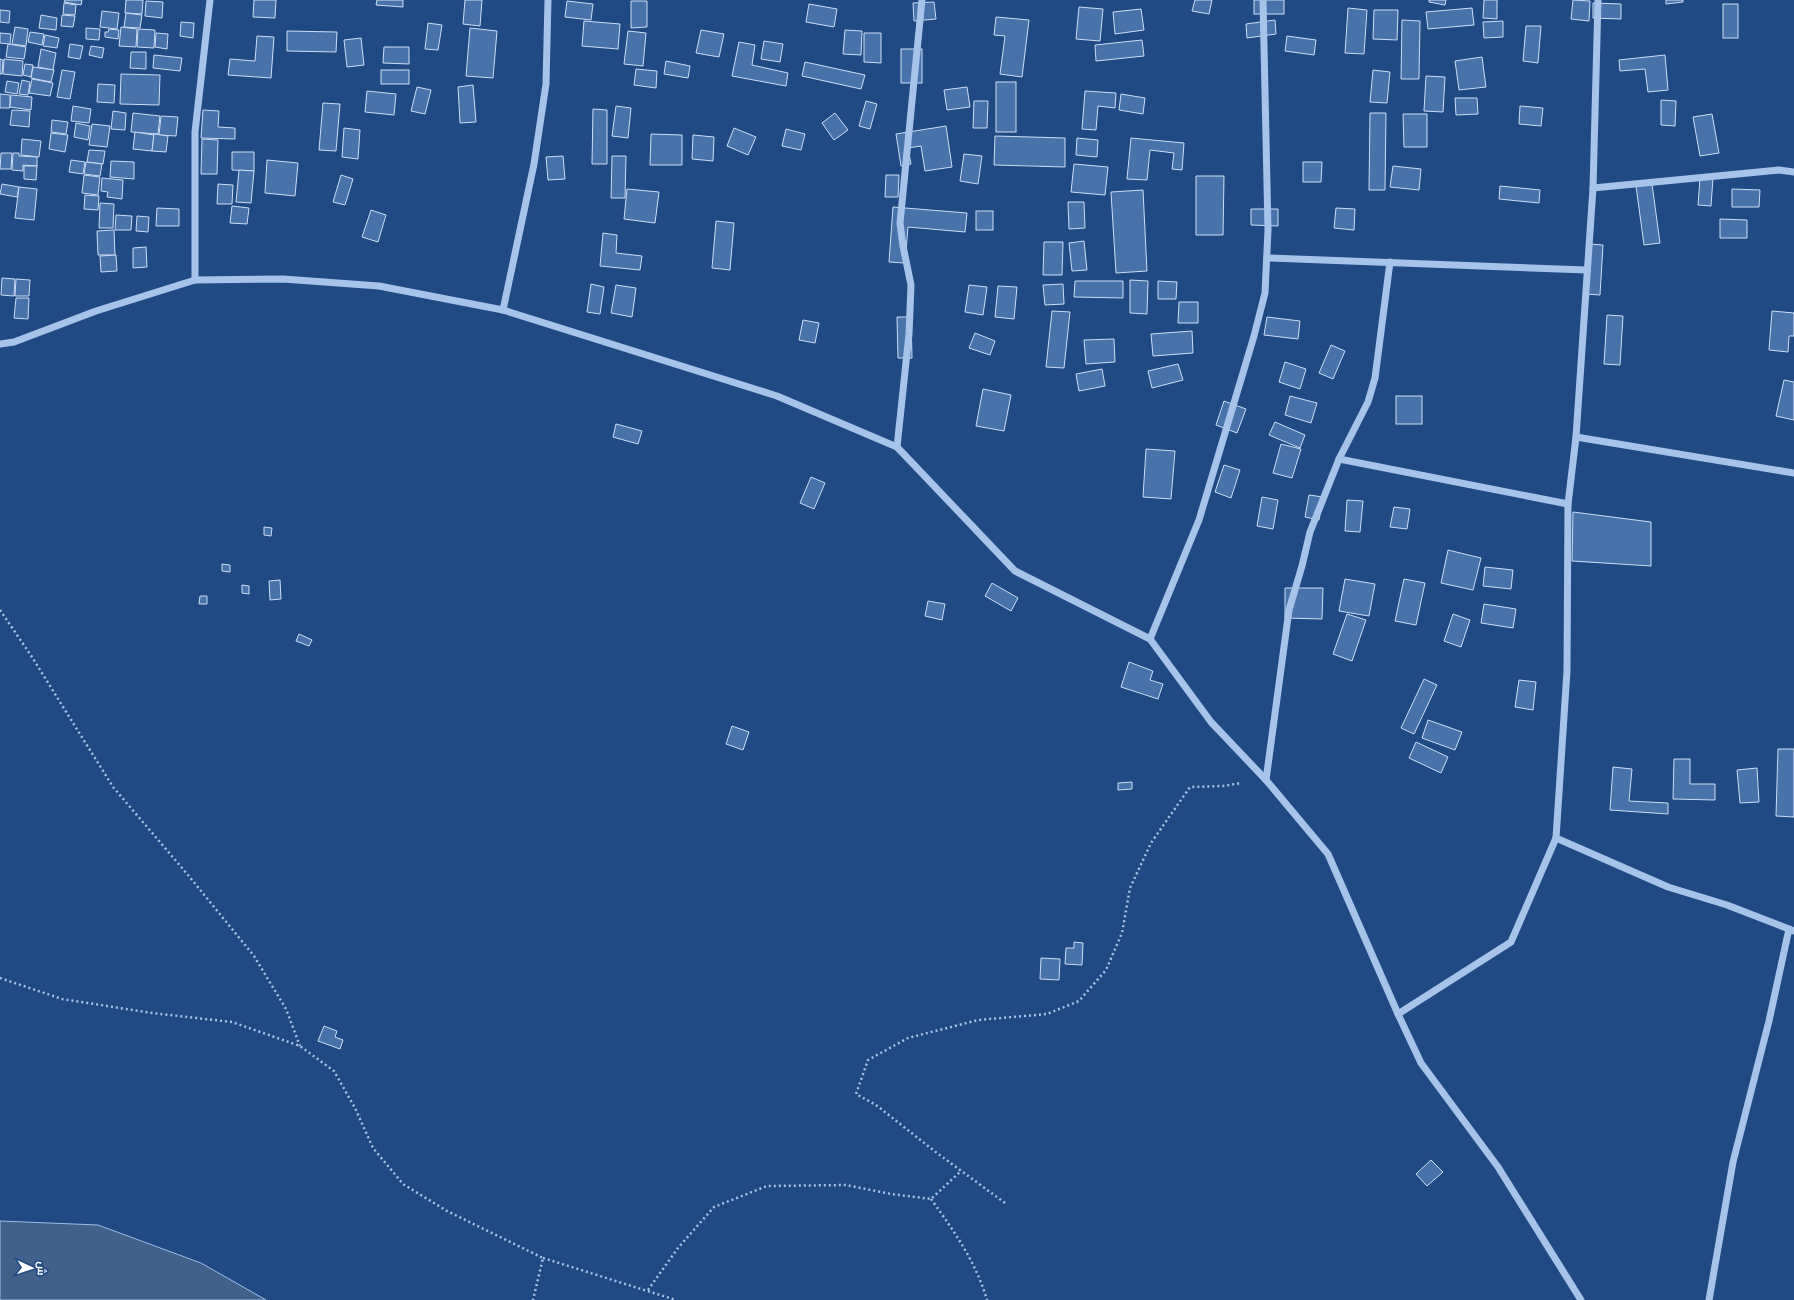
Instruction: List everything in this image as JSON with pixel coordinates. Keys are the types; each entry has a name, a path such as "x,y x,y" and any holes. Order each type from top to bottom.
{"street":[{"path":"195,280 195,132 210,0"},
{"path":"503,310 534,164 545,91 548,0"},
{"path":"897,447 910,334 911,285 902,246 900,223 922,0"},
{"path":"1150,639 1199,520 1254,336 1265,293 1267,258 1263,0"},
{"path":"1398,1014 1511,942 1556,838 1567,671 1568,504 1576,437 1593,188 1598,0"},
{"path":"1593,188 1779,170 1794,172"},
{"path":"1267,258 1587,270"},
{"path":"1266,780 1289,610 1310,532 1339,459 1368,402 1375,378 1390,262"},
{"path":"0,344 14,342 96,311 195,280 283,279 379,286 503,310 777,396 897,447 1015,571 1150,639 1211,722 1266,780 1328,854 1421,1063 1498,1167 1581,1300"},
{"path":"1576,437 1794,472"},
{"path":"1339,459 1568,504"},
{"path":"1556,838 1668,886 1727,905 1792,930 1733,1162 1709,1300"}],"path":[{"path":"0,610 32,657 113,787 188,875 254,956 286,1009 300,1046"},
{"path":"1005,1203 876,1105 856,1094 868,1060 908,1038 978,1020 1047,1014 1079,1001 1106,970 1122,933 1130,888 1151,843 1190,786 1223,786 1266,780"},
{"path":"0,978 62,999 152,1013 232,1022 300,1046 334,1071 355,1108 373,1148 403,1184 447,1211 543,1258 676,1300"},
{"path":"931,1199 961,1171"},
{"path":"648,1290 678,1248 714,1207 767,1186 846,1185 891,1194 931,1199 960,1240 981,1279 987,1300"},
{"path":"533,1300 543,1258"}],"water":[{"path":"0,1221 98,1225 201,1263 266,1300 0,1300"}],"building":[{"path":"65,0 82,0 81,5 64,2"},
{"path":"126,0 143,0 142,14 125,13"},
{"path":"254,0 276,0 275,18 253,17"},
{"path":"377,0 403,0 403,7 376,5"},
{"path":"465,0 482,0 480,26 463,24"},
{"path":"1195,0 1212,0 1209,14 1192,11"},
{"path":"1254,0 1284,0 1284,14 1254,14"},
{"path":"1429,0 1446,0 1445,5 1429,2"},
{"path":"1484,0 1497,0 1497,19 1483,18"},
{"path":"1573,0 1590,1 1589,21 1571,19"},
{"path":"1666,0 1683,0 1683,2 1666,4"},
{"path":"146,1 163,2 162,18 145,16"},
{"path":"567,1 593,4 591,20 565,17"},
{"path":"631,1 647,1 647,27 631,28"},
{"path":"934,2 936,19 914,21 913,3"},
{"path":"64,3 76,5 75,15 63,14"},
{"path":"1593,3 1621,4 1621,19 1593,18"},
{"path":"809,4 837,9 834,27 806,22"},
{"path":"1723,4 1738,4 1738,38 1723,38"},
{"path":"1079,7 1103,9 1100,41 1076,39"},
{"path":"1348,8 1367,10 1364,54 1345,53"},
{"path":"1472,8 1474,25 1428,29 1426,12"},
{"path":"1141,9 1144,30 1115,34 1113,12"},
{"path":"0,10 10,11 9,23 0,22"},
{"path":"1374,10 1398,10 1397,40 1373,39"},
{"path":"102,11 119,13 117,29 100,27"},
{"path":"126,13 142,15 140,28 124,27"},
{"path":"41,15 57,18 56,30 39,28"},
{"path":"62,15 75,16 73,27 61,26"},
{"path":"996,17 1029,20 1022,77 1000,74 1005,36 994,35"},
{"path":"1275,20 1276,34 1247,38 1246,24"},
{"path":"1402,20 1420,21 1419,79 1401,79"},
{"path":"584,21 620,24 618,49 582,46"},
{"path":"1503,21 1503,37 1484,38 1483,22"},
{"path":"181,22 194,23 193,38 180,36"},
{"path":"428,23 442,25 438,50 425,49"},
{"path":"1526,26 1541,26 1538,63 1523,61"},
{"path":"15,27 28,29 26,46 12,44"},
{"path":"121,27 137,29 136,47 119,46"},
{"path":"86,28 100,29 99,40 86,39"},
{"path":"470,28 497,31 493,78 466,76"},
{"path":"109,29 119,30 118,39 105,37 105,32 108,32"},
{"path":"138,29 155,30 154,48 137,47"},
{"path":"701,30 724,34 719,57 696,53"},
{"path":"845,30 862,31 861,55 843,54"},
{"path":"287,31 337,32 336,52 287,51"},
{"path":"628,31 646,33 643,66 624,64"},
{"path":"30,32 44,34 42,45 28,42"},
{"path":"0,33 11,34 10,44 0,43"},
{"path":"156,33 168,34 167,49 155,47"},
{"path":"864,33 881,33 881,63 864,62"},
{"path":"45,35 59,38 57,48 43,46"},
{"path":"257,36 274,37 271,78 228,75 230,59 255,61"},
{"path":"1287,36 1316,40 1314,55 1285,51"},
{"path":"361,38 364,65 347,67 344,40"},
{"path":"1142,40 1144,56 1096,61 1095,45"},
{"path":"764,41 783,44 780,62 761,59"},
{"path":"739,42 755,45 752,65 788,73 786,86 732,76"},
{"path":"8,44 26,47 24,59 6,57"},
{"path":"70,44 83,46 80,59 68,57"},
{"path":"91,46 104,48 102,58 89,55"},
{"path":"384,47 409,47 409,64 383,63"},
{"path":"41,49 56,53 53,70 38,67"},
{"path":"901,49 922,49 922,83 901,83"},
{"path":"131,52 146,52 146,69 130,68"},
{"path":"154,55 182,58 180,71 153,68"},
{"path":"1665,55 1668,90 1648,92 1645,69 1620,71 1619,60"},
{"path":"1482,57 1486,87 1459,90 1455,61"},
{"path":"0,59 3,60 2,74 0,74"},
{"path":"4,59 23,61 22,76 3,74"},
{"path":"666,61 690,66 688,78 664,74"},
{"path":"805,62 865,75 861,89 802,76"},
{"path":"25,64 33,65 31,77 23,75"},
{"path":"33,67 54,70 51,82 31,78"},
{"path":"636,69 657,71 656,88 634,85"},
{"path":"62,70 75,72 70,99 57,97"},
{"path":"381,70 409,70 409,84 381,84"},
{"path":"1373,70 1390,72 1387,103 1370,102"},
{"path":"121,74 160,75 159,105 120,104"},
{"path":"1426,76 1445,77 1443,112 1424,111"},
{"path":"32,79 53,83 50,96 29,93"},
{"path":"22,80 30,82 28,95 19,94"},
{"path":"7,81 19,83 17,94 5,92"},
{"path":"996,82 1016,82 1016,132 996,132"},
{"path":"98,84 115,85 114,103 97,102"},
{"path":"473,85 476,122 460,123 458,87"},
{"path":"417,87 431,90 425,114 411,111"},
{"path":"967,87 970,107 947,110 944,90"},
{"path":"367,91 396,94 394,115 365,112"},
{"path":"1085,91 1116,93 1115,108 1098,106 1096,130 1082,129"},
{"path":"0,94 10,95 10,108 0,108"},
{"path":"1121,94 1145,98 1143,114 1119,110"},
{"path":"11,95 32,97 31,110 10,107"},
{"path":"1455,98 1477,98 1478,114 1456,115"},
{"path":"1661,100 1676,101 1675,126 1661,125"},
{"path":"866,101 877,104 870,129 859,126"},
{"path":"974,101 988,101 987,128 973,128"},
{"path":"323,103 340,104 336,151 319,150"},
{"path":"73,106 91,109 89,123 71,121"},
{"path":"616,106 631,108 628,138 612,136"},
{"path":"1520,106 1543,108 1541,126 1519,124"},
{"path":"593,109 607,110 607,164 592,164"},
{"path":"12,110 30,111 29,127 10,125"},
{"path":"203,110 219,111 218,127 235,128 235,139 201,138"},
{"path":"113,111 126,113 125,130 111,129"},
{"path":"133,113 160,116 158,134 131,132"},
{"path":"835,113 848,130 834,140 822,123"},
{"path":"1370,113 1386,113 1385,190 1369,190"},
{"path":"1403,114 1427,114 1427,147 1404,147"},
{"path":"1712,114 1719,153 1700,156 1693,117"},
{"path":"161,116 178,117 176,136 159,135"},
{"path":"52,120 68,122 66,134 51,132"},
{"path":"76,123 90,126 88,140 74,137"},
{"path":"92,124 110,126 107,147 89,145"},
{"path":"946,126 952,167 925,171 921,146 908,148 911,164 901,166 896,134"},
{"path":"344,128 360,130 358,159 342,157"},
{"path":"734,128 756,137 748,155 727,146"},
{"path":"786,129 805,134 801,150 782,146"},
{"path":"135,132 154,135 152,151 133,149"},
{"path":"51,133 68,135 65,152 49,149"},
{"path":"154,134 168,136 166,152 152,151"},
{"path":"651,134 682,135 682,165 650,165"},
{"path":"693,135 714,137 713,161 692,159"},
{"path":"995,136 1065,138 1065,167 994,165"},
{"path":"1077,138 1098,140 1097,157 1076,155"},
{"path":"1131,138 1184,143 1182,170 1172,169 1174,153 1150,150 1147,180 1127,179"},
{"path":"22,139 41,141 39,157 21,155"},
{"path":"202,139 218,140 217,174 201,174"},
{"path":"89,150 105,151 103,164 87,162"},
{"path":"232,152 254,152 254,171 232,170"},
{"path":"1,153 12,153 11,169 0,169"},
{"path":"13,153 19,153 19,156 37,157 37,166 23,165 23,171 12,170"},
{"path":"964,154 982,156 978,184 960,181"},
{"path":"563,156 565,179 548,180 546,157"},
{"path":"612,156 626,156 625,198 611,198"},
{"path":"71,160 85,162 83,174 69,172"},
{"path":"267,160 298,163 295,196 265,193"},
{"path":"111,161 134,162 134,179 110,177"},
{"path":"86,162 102,164 100,176 84,174"},
{"path":"1303,162 1322,162 1321,182 1303,182"},
{"path":"1074,164 1108,167 1105,195 1071,192"},
{"path":"24,166 37,166 36,180 24,179"},
{"path":"1393,166 1421,169 1419,190 1390,187"},
{"path":"239,170 254,171 251,203 236,202"},
{"path":"84,175 100,177 98,195 82,193"},
{"path":"341,175 353,179 345,205 333,202"},
{"path":"886,175 899,175 898,197 885,197"},
{"path":"1196,176 1224,176 1223,235 1196,235"},
{"path":"102,178 123,180 122,199 107,197 108,192 101,191"},
{"path":"1700,178 1713,178 1711,206 1698,205"},
{"path":"2,184 19,187 17,197 0,194"},
{"path":"218,184 233,185 232,204 217,204"},
{"path":"1652,184 1660,243 1644,245 1636,186"},
{"path":"1500,186 1540,190 1539,203 1499,199"},
{"path":"19,187 37,189 34,220 15,218"},
{"path":"627,189 659,192 655,223 624,219"},
{"path":"1732,189 1760,190 1759,207 1732,207"},
{"path":"1143,190 1147,271 1116,273 1111,192"},
{"path":"85,195 99,196 98,210 84,209"},
{"path":"1068,202 1084,202 1085,228 1069,229"},
{"path":"100,203 114,204 113,228 99,228"},
{"path":"232,206 249,208 247,224 230,223"},
{"path":"893,207 967,213 965,232 908,227 905,263 889,262"},
{"path":"157,208 179,209 179,226 156,226"},
{"path":"1336,208 1355,209 1354,230 1334,228"},
{"path":"1251,209 1278,209 1278,226 1251,225"},
{"path":"371,210 386,215 378,242 362,237"},
{"path":"976,211 993,211 993,230 976,230"},
{"path":"116,215 132,216 131,230 115,230"},
{"path":"137,216 149,217 148,232 136,231"},
{"path":"1720,219 1747,220 1747,238 1720,238"},
{"path":"716,221 734,223 730,270 712,268"},
{"path":"114,230 115,255 98,255 97,231"},
{"path":"603,233 617,235 616,253 642,256 640,270 600,266"},
{"path":"1084,241 1087,270 1072,271 1069,243"},
{"path":"1044,242 1063,242 1062,275 1043,275"},
{"path":"1589,244 1603,245 1600,295 1586,294"},
{"path":"146,247 147,267 133,268 133,248"},
{"path":"116,255 117,271 101,272 100,256"},
{"path":"2,278 15,279 14,296 1,295"},
{"path":"16,279 30,280 29,296 15,296"},
{"path":"1130,280 1148,281 1147,314 1130,313"},
{"path":"1075,281 1123,281 1123,298 1074,297"},
{"path":"1158,281 1177,282 1176,299 1158,299"},
{"path":"591,284 604,287 600,314 587,312"},
{"path":"1063,284 1064,304 1045,305 1043,285"},
{"path":"616,285 636,288 632,317 611,313"},
{"path":"969,285 987,287 983,315 965,312"},
{"path":"998,286 1017,287 1014,319 995,317"},
{"path":"16,298 29,298 28,319 14,318"},
{"path":"1179,302 1198,302 1198,323 1178,323"},
{"path":"1052,311 1070,312 1064,368 1046,367"},
{"path":"1772,311 1794,313 1794,336 1789,336 1788,352 1769,350"},
{"path":"1607,315 1623,316 1620,365 1604,364"},
{"path":"897,317 911,317 912,358 898,358"},
{"path":"1267,317 1300,321 1298,339 1264,335"},
{"path":"803,320 819,323 815,343 799,340"},
{"path":"1192,331 1193,353 1153,356 1151,334"},
{"path":"975,333 995,341 990,355 969,348"},
{"path":"1114,339 1115,362 1086,364 1084,340"},
{"path":"1331,345 1345,351 1333,379 1319,373"},
{"path":"1285,362 1306,369 1300,389 1279,382"},
{"path":"1178,364 1183,380 1152,388 1148,371"},
{"path":"1102,369 1105,386 1079,391 1076,374"},
{"path":"1784,380 1794,382 1794,420 1776,416"},
{"path":"983,389 1011,395 1004,431 976,426"},
{"path":"1290,396 1317,403 1311,423 1285,415"},
{"path":"1396,396 1422,396 1422,424 1396,424"},
{"path":"1224,401 1246,409 1237,433 1216,425"},
{"path":"1275,422 1305,435 1300,448 1269,435"},
{"path":"616,424 642,431 638,444 613,437"},
{"path":"1281,444 1301,449 1292,478 1273,473"},
{"path":"1146,449 1175,451 1171,499 1143,497"},
{"path":"1224,465 1240,470 1231,498 1215,492"},
{"path":"811,477 825,483 814,509 800,503"},
{"path":"1309,495 1323,497 1319,520 1305,517"},
{"path":"1262,497 1278,500 1273,529 1257,526"},
{"path":"1347,500 1363,501 1360,532 1345,531"},
{"path":"1394,507 1410,509 1407,529 1390,527"},
{"path":"1573,512 1651,522 1651,566 1572,561"},
{"path":"264,527 272,528 271,536 264,535"},
{"path":"1448,550 1481,558 1473,590 1441,583"},
{"path":"222,564 230,565 230,572 222,571"},
{"path":"1485,567 1513,570 1511,589 1483,586"},
{"path":"1345,579 1375,584 1369,616 1339,611"},
{"path":"1404,579 1425,583 1416,625 1395,621"},
{"path":"280,580 281,599 270,600 269,581"},
{"path":"992,583 1018,598 1011,611 985,596"},
{"path":"242,585 249,586 249,594 242,593"},
{"path":"1285,588 1323,588 1322,619 1285,618"},
{"path":"200,596 207,596 207,604 199,604"},
{"path":"928,601 945,604 942,620 925,616"},
{"path":"1484,604 1516,609 1513,628 1481,623"},
{"path":"1347,614 1366,620 1352,661 1333,654"},
{"path":"1453,614 1470,620 1461,647 1444,641"},
{"path":"299,634 312,640 309,646 296,641"},
{"path":"1129,662 1153,671 1150,680 1163,684 1158,699 1121,687"},
{"path":"1424,679 1437,685 1414,734 1401,728"},
{"path":"1519,680 1536,682 1533,710 1515,707"},
{"path":"1428,720 1462,732 1455,750 1422,738"},
{"path":"732,726 749,732 743,750 726,744"},
{"path":"1416,742 1448,757 1441,773 1409,758"},
{"path":"1778,749 1794,749 1794,817 1776,816"},
{"path":"1674,759 1690,759 1690,784 1715,784 1715,800 1673,799"},
{"path":"1613,767 1632,769 1629,801 1668,803 1668,814 1610,810"},
{"path":"1757,768 1759,802 1740,803 1737,770"},
{"path":"1132,782 1132,789 1118,790 1118,783"},
{"path":"1074,942 1083,943 1082,965 1065,964 1066,948 1074,948"},
{"path":"1041,958 1060,959 1059,980 1040,979"},
{"path":"324,1026 337,1031 335,1037 343,1040 340,1049 318,1041"},
{"path":"1431,1160 1443,1172 1427,1186 1416,1174"}]}
